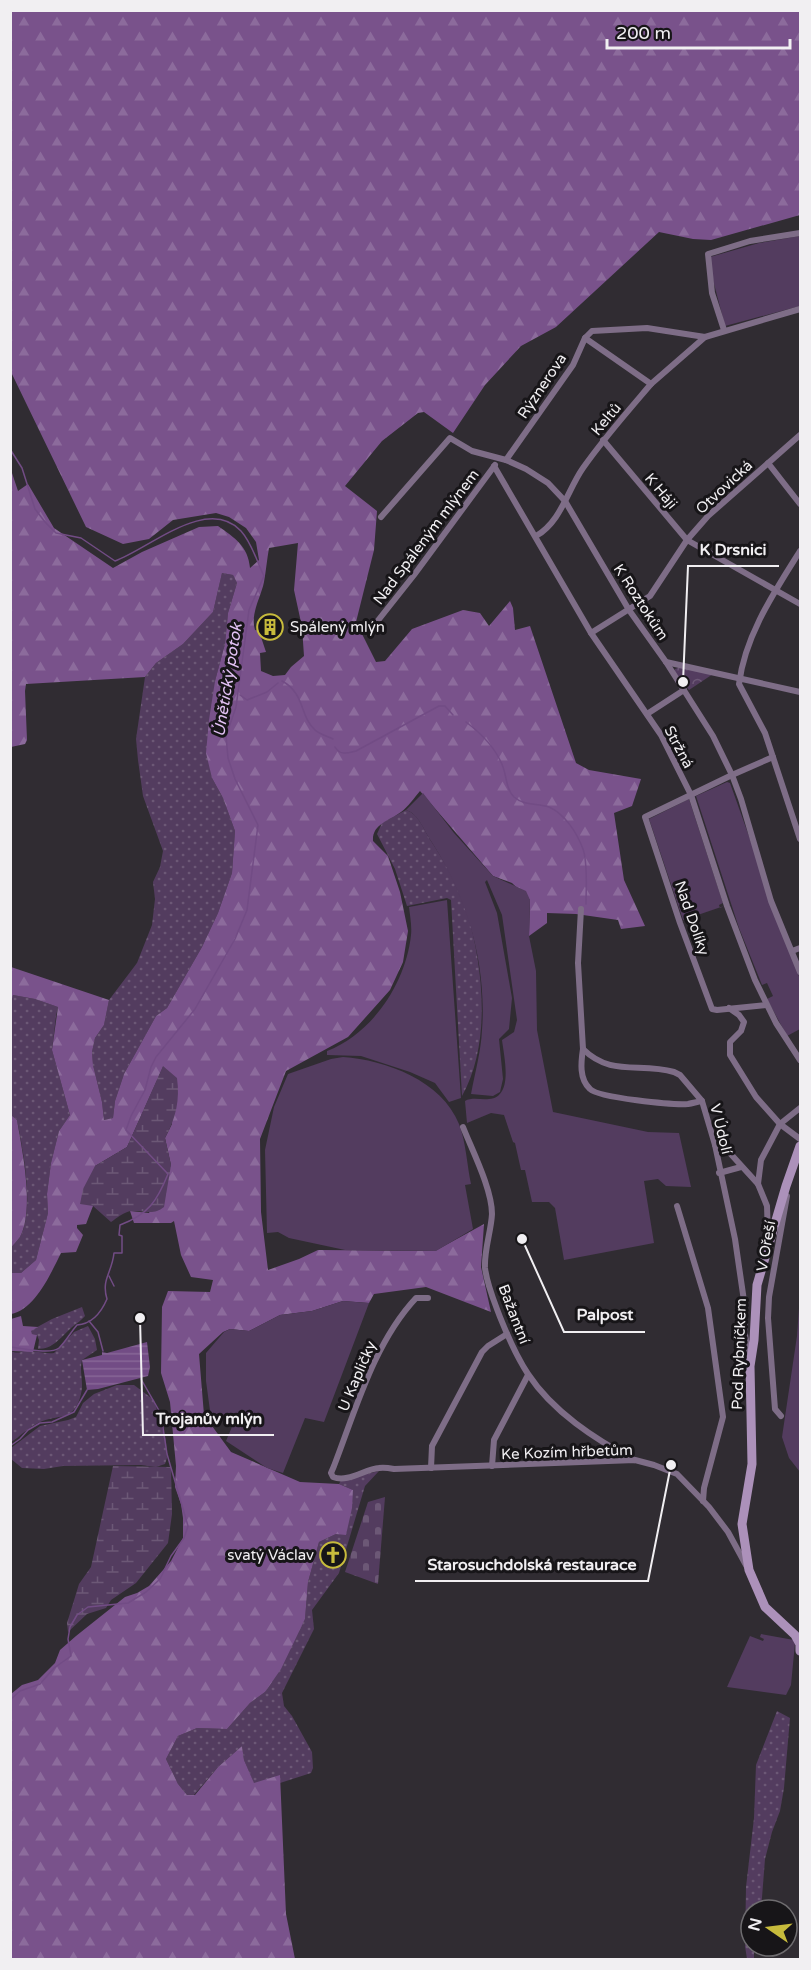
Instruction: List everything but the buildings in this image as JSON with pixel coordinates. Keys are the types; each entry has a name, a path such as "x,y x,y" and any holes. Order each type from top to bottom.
{"street":[{"path":"724,330 712,293 708,254 750,241 801,233"},
{"path":"651,384 585,338 592,331 618,328 647,328 705,337 801,309"},
{"name":"Keltů","path":"536,536 562,509 581,471 603,440 651,384 705,337"},
{"name":"Rýznerova","path":"506,459 573,365 585,338"},
{"name":"Otvovická","path":"591,633 650,597 687,540 708,516 801,435"},
{"name":"K Roztokům","path":"381,517 450,438 472,451 506,459 537,475 565,501 629,610 666,662 713,736 732,775 771,901 801,972"},
{"name":"K Háji","path":"603,440 687,540 801,604"},
{"path":"494,466 495,458"},
{"path":"768,463 801,504"},
{"name":"Stržná","path":"494,466 591,633 661,735 691,795 727,906 766,1005 801,1060"},
{"name":"Nad Spáleným mlýnem","path":"376,623 494,466"},
{"path":"801,551 776,590 754,633 739,684 765,733 798,823 801,839"},
{"path":"666,662 801,692"},
{"path":"647,714 684,690"},
{"path":"691,795 773,757"},
{"name":"Nad Dolíky","path":"691,795 645,817 709,1005 712,1009 717,1010 766,1005"},
{"path":"581,909 578,963 583,1079 590,1090 601,1095 666,1104 702,1101"},
{"path":"792,951 801,948"},
{"path":"729,1008 744,1022 741,1031 730,1042 730,1055 756,1097 780,1124 801,1139"},
{"name":"V Údolí","path":"583,1049 596,1061 608,1065 674,1072 680,1075 702,1101 715,1145 719,1173 735,1239 750,1366"},
{"path":"758,1184 761,1160 780,1124 801,1107"},
{"name":"Bažantní","path":"463,1127 484,1180 492,1211 485,1269 491,1295 507,1334 528,1375 555,1406 577,1424 634,1460"},
{"path":"715,1145 728,1151 758,1184 767,1206 768,1245"},
{"name":"Pod Rybníčkem","path":"801,1146 786,1186 757,1286 750,1366 752,1464 742,1524 749,1570 765,1607 795,1635 801,1651"},
{"path":"719,1173 741,1167"},
{"name":"V Ořeší","path":"781,1416 775,1409 768,1318 772,1280 787,1195 786,1186"},
{"path":"677,1206 708,1308 723,1417 704,1488 704,1501"},
{"name":"U Kapličky","path":"338,1479 333,1477 332,1473 366,1383 387,1339 416,1298 428,1298"},
{"path":"431,1468 432,1446 482,1352 507,1334"},
{"path":"492,1466 494,1440 528,1375"},
{"name":"Ke Kozím hřbetům","path":"338,1479 378,1468 634,1460 677,1474 704,1501 728,1532 749,1570"}],"green space":[{"path":"11,11 800,11 800,215 711,240 659,232 556,327 521,346 485,385 453,433 424,412 418,413 382,441 345,486 377,511 374,550 356,622 376,662 385,661 412,629 463,610 480,613 489,626 510,601 515,630 530,626 576,763 589,770 641,779 632,806 614,813 624,880 645,926 621,929 618,920 576,914 547,913 547,923 529,936 530,900 512,883 493,876 420,791 404,810 378,827 373,835 373,841 388,856 400,892 408,931 403,962 390,990 348,1037 286,1071 260,1139 261,1212 268,1270 318,1250 435,1251 484,1224 481,1267 491,1312 426,1287 374,1294 369,1303 343,1301 312,1311 280,1315 249,1331 230,1329 223,1332 199,1354 204,1415 231,1452 300,1482 339,1484 353,1490 346,1535 336,1534 319,1542 308,1582 305,1619 281,1669 265,1692 250,1703 227,1729 197,1728 178,1736 166,1759 178,1784 187,1795 195,1795 218,1767 242,1746 244,1760 254,1783 280,1775 286,1914 295,1959 11,1959 11,1694 22,1685 38,1680 55,1663 60,1650 125,1597 149,1586 171,1561 183,1538 181,1504 175,1487 176,1466 170,1402 161,1373 162,1307 168,1291 210,1292 213,1280 191,1277 181,1255 174,1221 171,1223 134,1223 130,1211 149,1213 171,1165 165,1138 172,1124 163,1067 127,1147 95,1166 93,1206 86,1224 77,1225 83,1235 76,1252 61,1253 35,1298 28,1306 11,1314 11,1273 21,1273 36,1260 48,1213 47,1194 51,1163 59,1131 70,1115 52,1050 58,1007 35,999 13,995 11,1002 11,967 109,1000 104,1025 95,1038 92,1052 104,1120 113,1118 115,1101 124,1074 156,1016 167,1008 202,947 218,913 232,873 235,831 223,798 212,778 206,753 215,681 225,644 228,613 237,583 233,575 222,573 213,612 183,644 156,663 145,677 26,684 27,740 25,744 11,747 11,470 18,491 28,484 54,528 113,568 142,552 199,527 218,526 240,543 247,554 250,568 259,560 256,542 246,528 229,517 216,513 173,520 149,539 123,544 86,527 11,372","holes":["298,543 294,590 302,627 304,656 285,675 273,676 261,671 260,653 266,652 259,631 255,630 254,624 269,548"]},
{"path":"800,236 800,306 725,326 712,276 710,257 759,243"},
{"path":"222,573 233,575 237,583 228,613 225,644 215,681 212,778 223,798 235,831 232,873 218,913 202,947 167,1008 156,1016 124,1074 115,1101 113,1118 104,1120 93,1065 92,1052 95,1038 104,1025 109,1000 137,963 152,925 155,899 153,882 160,867 163,851 143,796 138,760 136,739 145,677 156,663 183,644 213,612"},
{"path":"680,667 713,674 689,690 674,672"},
{"path":"727,782 730,783 800,979 800,1029 787,1036 767,999 773,996 767,983 762,985 739,928 696,796"},
{"path":"423,793 454,833 493,876 526,891 530,900 529,936 536,971 537,1030 553,1112 648,1132 679,1133 691,1187 666,1186 658,1179 644,1181 654,1243 564,1260 555,1208 549,1202 532,1202 525,1170 521,1170 515,1143 504,1115 491,1113 467,1123 465,1101 497,1097 502,1091 506,1075 502,1040 514,1032 517,1020 502,915 487,880 485,882 497,913 512,998 509,1029 499,1039 503,1079 500,1092 493,1096 471,1094 482,1030 483,1005 478,956 472,931 455,884 421,823 406,810"},
{"path":"689,799 723,903 719,905 720,907 683,920 649,819"},
{"path":"406,810 421,823 447,866 464,902 473,933 480,980 481,1028 478,1052 462,1096 451,900 447,898 407,906 395,869 377,834 382,823"},
{"path":"447,900 461,1098 449,1102 435,1083 410,1072 361,1056 327,1055 327,1051 343,1043 372,1019 394,988 408,953 411,932 409,907"},
{"path":"13,995 35,999 58,1007 52,1050 70,1115 59,1131 51,1163 47,1194 48,1213 36,1260 21,1273 11,1273 11,1248 20,1237 27,1212 25,1163 17,1120 11,1115 10,1002"},
{"path":"343,1057 377,1063 411,1075 440,1096 451,1109 459,1124 465,1146 471,1184 465,1185 473,1229 436,1251 345,1250 289,1238 278,1232 267,1233 265,1150 274,1107 288,1074"},
{"path":"163,1066 177,1078 178,1094 172,1123 165,1138 171,1165 164,1207 152,1212 129,1211 111,1222 93,1206 80,1204 83,1189 95,1166 127,1147"},
{"path":"11,1115 17,1120 26,1180 27,1212 20,1237 11,1248"},
{"path":"800,1294 800,1472 789,1458 782,1437 797,1336"},
{"path":"343,1301 369,1303 324,1422 305,1418 283,1473 267,1468 226,1441 234,1422 211,1418 206,1381 206,1353 224,1332 230,1329 249,1331 280,1315 312,1311"},
{"path":"82,1307 85,1316 83,1318 52,1345 38,1349 37,1335 30,1331"},
{"path":"21,1316 23,1326 38,1327 31,1331 32,1334 37,1335 33,1352 11,1351 11,1319"},
{"path":"88,1326 95,1339 97,1350 82,1360 82,1390 78,1403 65,1416 38,1423 11,1442 11,1351 54,1353 74,1332"},
{"path":"117,1385 134,1385 154,1400 166,1441 165,1464 156,1467 141,1465 63,1466 44,1469 22,1468 11,1459 11,1448 40,1426 76,1417 83,1403 94,1394"},
{"path":"113,1466 171,1467 172,1514 168,1543 136,1583 111,1600 106,1608 87,1614 68,1632 67,1623 79,1584 91,1567"},
{"path":"379,1471 365,1486 339,1573 312,1610 314,1629 282,1693 284,1706 312,1752 311,1773 280,1783 279,1776 254,1784 244,1760 242,1746 218,1767 194,1795 187,1795 178,1784 166,1759 178,1736 197,1728 227,1729 250,1703 265,1692 305,1619 308,1582 319,1542 336,1534 346,1534 353,1490 339,1484 341,1480"},
{"path":"385,1497 378,1584 345,1572 368,1502"},
{"path":"761,1634 794,1640 791,1685 786,1695 727,1687 750,1636 763,1641"},
{"path":"777,1711 790,1718 784,1788 780,1811 765,1859 762,1898 746,1898 754,1818 756,1765"}],"shaded area":[{"path":"147,1342 150,1367 148,1376 87,1390 82,1360 102,1355 102,1352 107,1353"}],"waterway":[{"name":"Únětický potok","path":"10,449 22,468 35,509 56,533 81,538 115,561 178,528 212,519 227,521 245,536 264,576 249,610 236,707 226,736 228,758 235,779 258,825 247,910 235,939 195,1009 156,1057 145,1090 126,1130 168,1174 151,1206 130,1221 120,1225 122,1253 114,1253 105,1286 107,1299 99,1313 92,1320 77,1325 62,1345 55,1350 10,1347"},
{"path":"282,681 299,698 310,725 319,733 333,739"},
{"path":"240,695 247,700 267,692 278,683"},
{"path":"335,747 342,753 356,751 439,706 445,706 453,715"},
{"path":"466,722 497,754 509,790 514,797 522,802 555,810 574,831 586,861 586,904"},
{"path":"109,1276 114,1286"},
{"path":"89,1321 98,1332 103,1351"},
{"path":"10,1700 20,1691 40,1684 54,1668 71,1656 68,1639 70,1627 77,1615 88,1607 128,1603 146,1592 160,1579 171,1556 184,1538 188,1526 167,1454 161,1414 141,1379"},
{"path":"10,1446 40,1423 52,1422 74,1412 87,1390"}],"place":[{"name":"Spálený mlýn","path":"270,627"},
{"name":"K Drsnici","path":"683,682"},
{"name":"Palpost","path":"522,1239"},
{"name":"Trojanův mlýn","path":"140,1318"},
{"name":"Starosuchdolská restaurace","path":"671,1465"},
{"name":"svatý Václav","path":"333,1555"}]}
